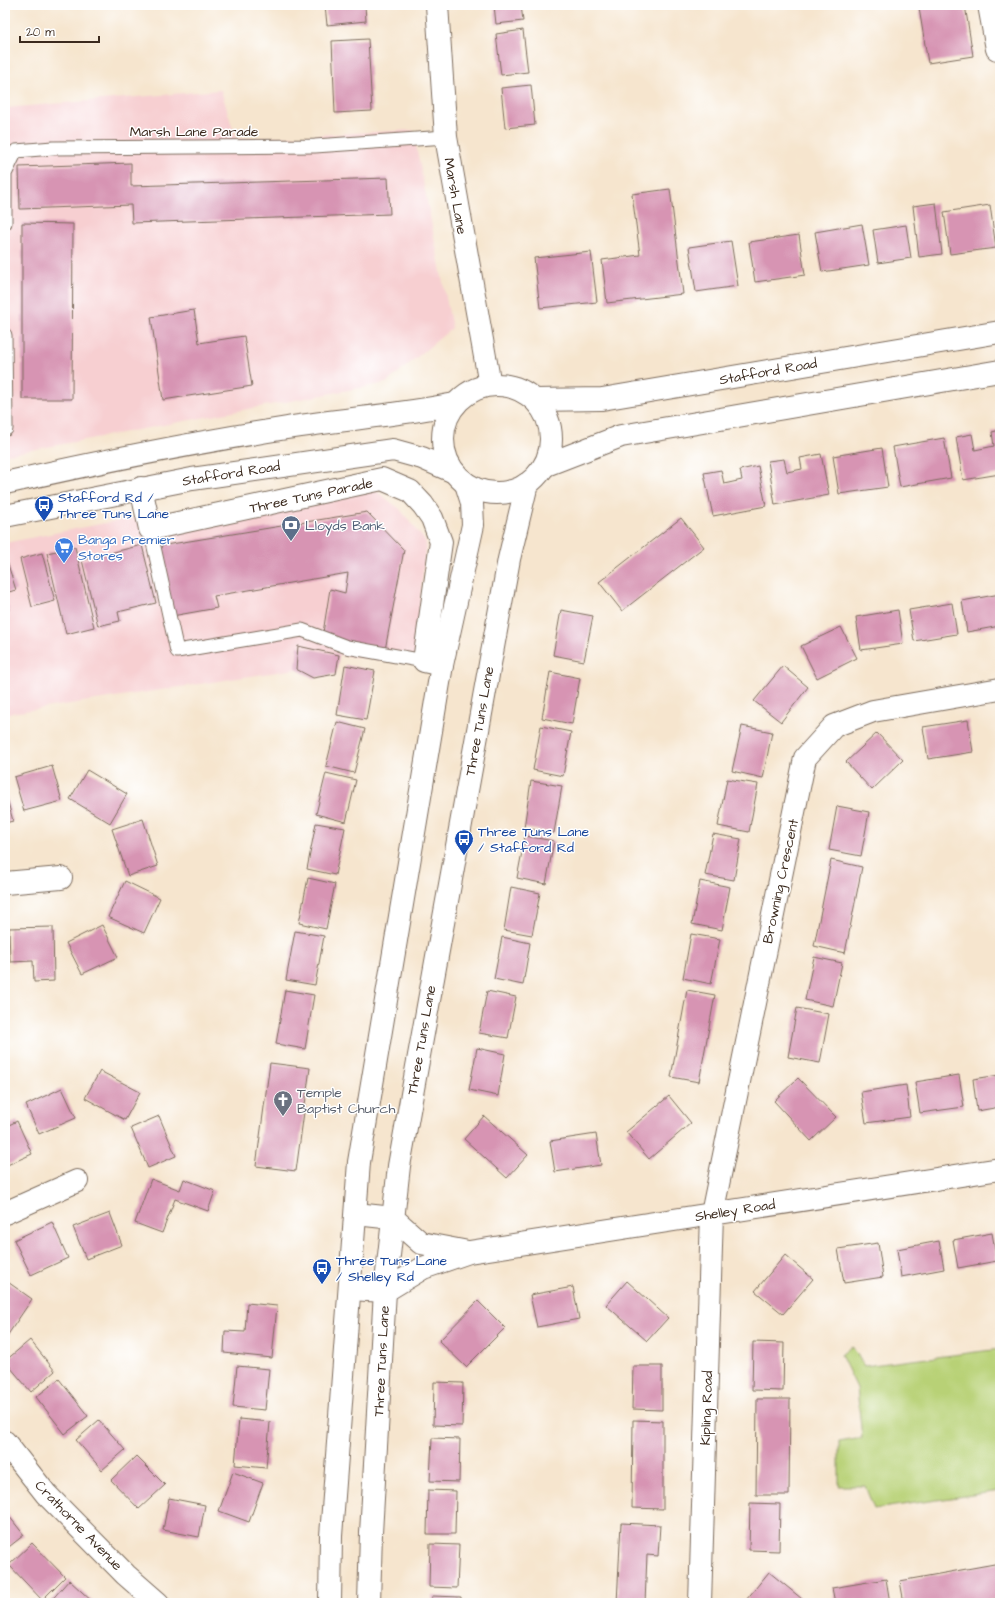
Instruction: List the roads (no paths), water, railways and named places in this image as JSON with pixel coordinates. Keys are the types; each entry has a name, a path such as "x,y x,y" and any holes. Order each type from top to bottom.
{"main road":[{"name":"Marsh Lane","path":"437,5 446,136 490,385"},
{"path":"989,5 998,49 1000,49"},
{"name":"Stafford Road","path":"535,400 602,399 1000,332"},
{"path":"546,465 621,436 1000,371"},
{"path":"330,1603 330,1536 359,1162 433,663 473,525 472,502 446,455 442,438 443,426 455,404 466,394 479,388 490,385 507,386 519,390 535,400 546,416 550,428 551,452 546,465 539,474 527,484 514,490 499,492 482,491 460,478"},
{"path":"5,483 106,460 252,434 358,417 422,411 455,404"},
{"name":"Stafford Road","path":"5,516 141,488 241,471 393,450 422,458 460,478"},
{"name":"Three Tuns Parade","path":"150,529 382,479 410,491 432,518 441,542 433,663"},
{"name":"Three Tuns Lane","path":"369,1603 371,1525 385,1291 399,1166 509,559 527,484"},
{"path":"141,488 150,529"},
{"name":"Browning Crescent","path":"712,1214 805,758 834,726 872,711 1000,688"},
{"path":"5,883 61,878"},
{"name":"Shelley Road","path":"385,1291 423,1268 469,1252 1000,1169"},
{"path":"5,1213 77,1181"},
{"path":"356,1214 393,1218"},
{"name":"Kipling Road","path":"700,1603 712,1214"},
{"name":"Shelley Road","path":"393,1218 421,1243 469,1252"},
{"path":"350,1289 385,1291"},
{"name":"Crathorne Avenue","path":"5,1442 46,1494 126,1575 158,1603"}],"lane":[{"name":"Marsh Lane Parade","path":"5,223 5,174 16,151 53,148 315,146 446,136"},
{"path":"5,335 6,429"},
{"path":"150,529 177,651 302,630 347,647 433,663"}],"place":[{"name":"Stafford Rd / Three Tuns Lane","path":"44,522"},
{"name":"Lloyds Bank","path":"291,542"},
{"name":"Banga Premier Stores","path":"64,564"},
{"name":"Three Tuns Lane / Stafford Rd","path":"464,856"},
{"name":"Temple Baptist Church","path":"283,1117"},
{"name":"Three Tuns Lane / Shelley Rd","path":"322,1285"}]}
